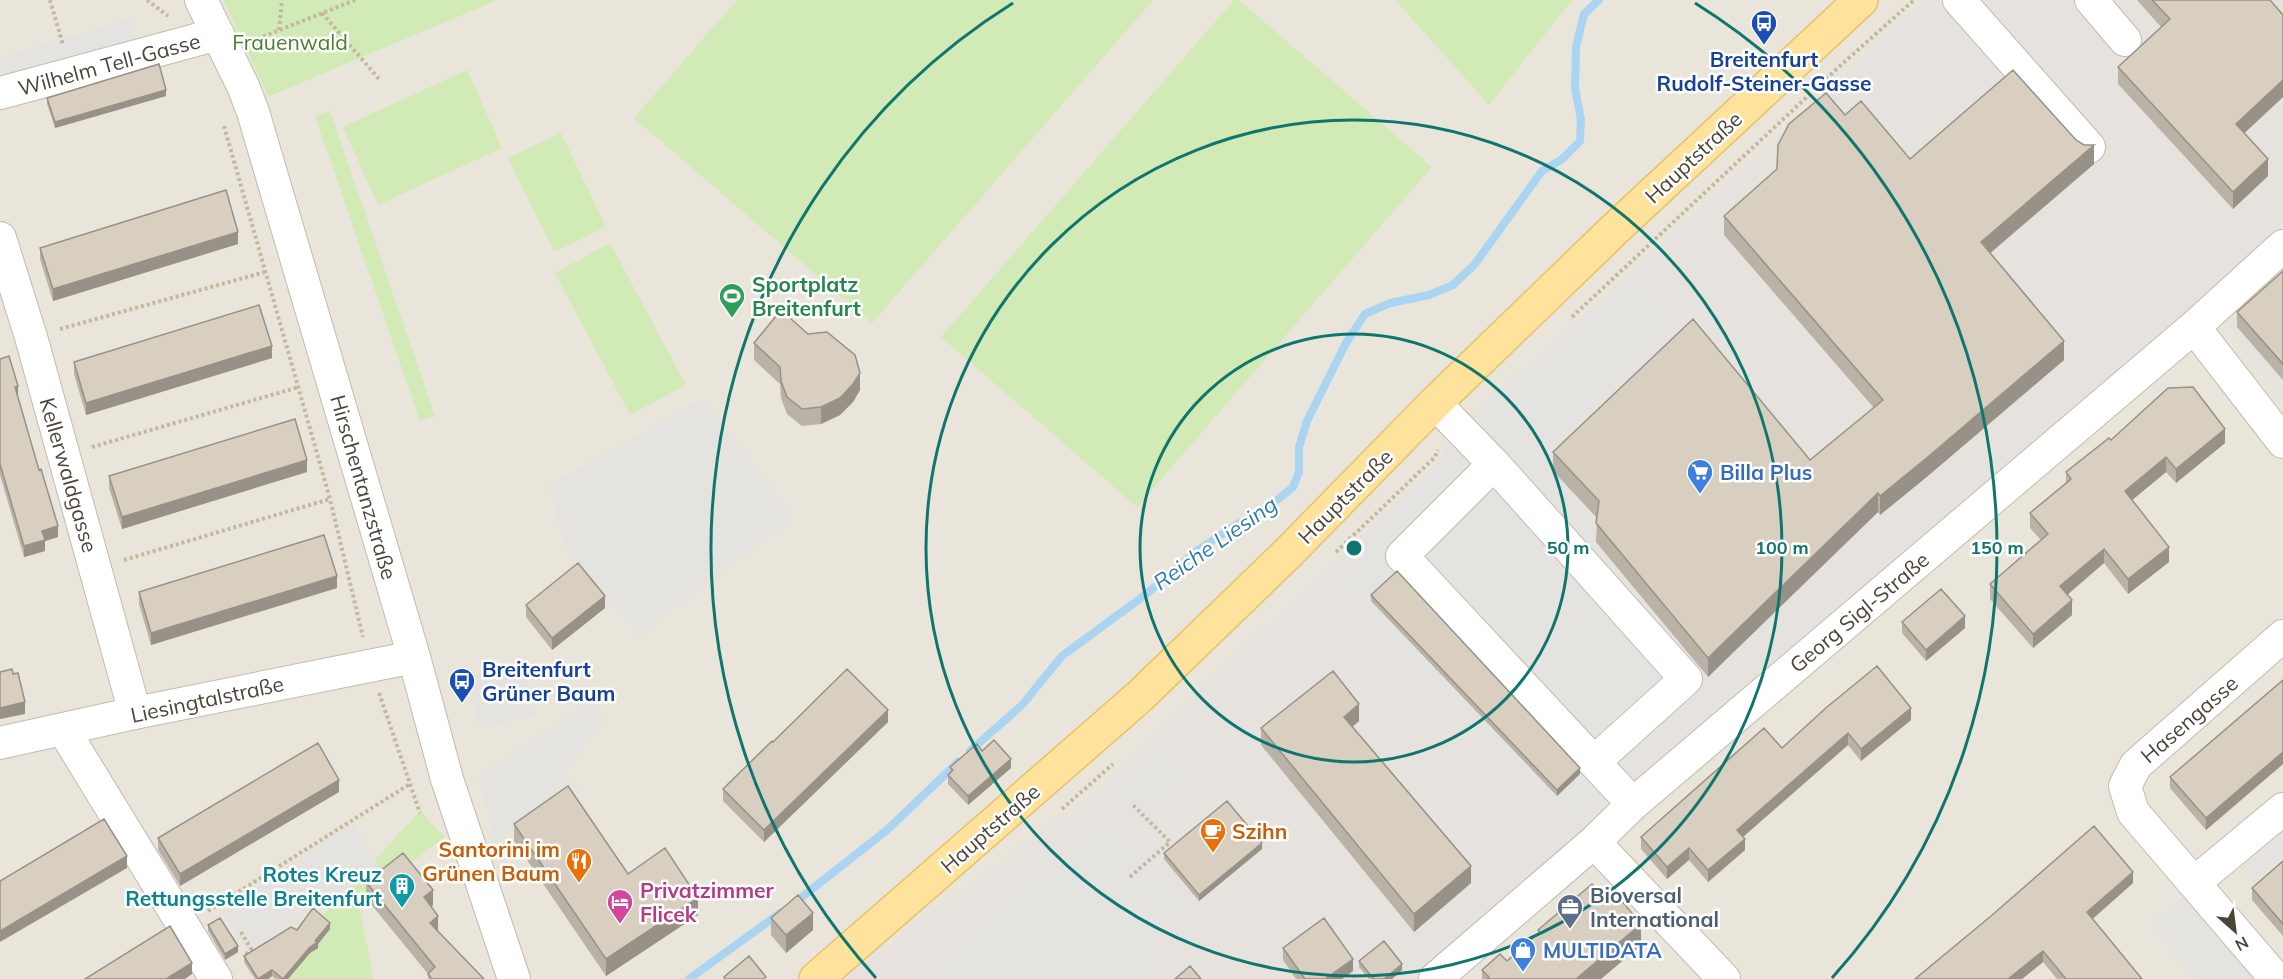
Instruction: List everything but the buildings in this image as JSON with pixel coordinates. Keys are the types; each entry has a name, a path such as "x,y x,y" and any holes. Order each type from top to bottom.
{"main road":[{"name":"Hauptstraße","path":"816,979 1139,697 1617,227 1861,0"}],"street":[{"name":"Hirschentanzstraße","path":"201,0 253,112 414,657 447,779 514,979"},
{"path":"1959,0 2089,147"},
{"path":"2091,0 2125,40"},
{"name":"Wilhelm Tell-Gasse","path":"0,93 222,43"},
{"name":"Kellerwaldgasse","path":"0,238 31,337 135,713"},
{"name":"Georg Sigl-Straße","path":"1435,979 1594,842 1634,804 2194,327 2283,246"},
{"path":"2194,327 2283,442"},
{"path":"1436,404 1494,464 1686,679 1594,762"},
{"path":"1494,464 1402,556 1634,804"},
{"name":"Hasengasse","path":"2276,979 2133,812 2125,786 2136,765 2283,636"},
{"name":"Liesingtalstraße","path":"0,743 135,713 414,657"},
{"path":"63,729 184,926 228,971"},
{"path":"2194,883 2283,809"},
{"path":"1594,842 1724,979"}],"path":[{"path":"50,0 61,38"},
{"path":"279,30 282,0"},
{"path":"222,43 279,30 355,0"},
{"path":"322,13 379,79"},
{"path":"223,121 224,132 330,499 370,666 420,813"},
{"path":"31,337 265,272"},
{"path":"64,455 299,387"},
{"path":"95,568 330,499"},
{"path":"184,926 410,784"},
{"path":"1130,877 1170,842 1133,805"},
{"path":"228,971 251,949 241,932"}],"shaded area":[{"path":"0,0 223,0 270,97 498,0 2283,0 2283,979 0,979"},
{"path":"1923,0 2283,0 2283,401 2224,320 1460,979 844,979 1094,792 1444,456 1450,437 1493,393 1530,364"},
{"path":"131,18 139,39 0,81 0,58"},
{"path":"1635,268 1693,338 1599,520 1596,543 1664,626 1720,689 1616,787 1569,821 1325,572 1444,456 1450,437 1493,393 1530,364"},
{"path":"704,398 794,517 639,636 566,550 549,485"},
{"path":"523,663 536,715 480,729 467,678"},
{"path":"590,702 608,721 564,769 582,788 495,841 478,777"},
{"path":"1167,742 1197,777 1142,824 1112,790"},
{"path":"1098,821 1110,832 1128,837 1192,910 1151,945 1166,961 1144,979 917,979"},
{"path":"353,822 379,867 248,955 222,912"},
{"path":"2283,832 2283,864 2257,887 2241,868"},
{"path":"2184,896 2255,979 2196,979 2150,925"}],"green space":[{"name":"Frauenwald","path":"223,0 498,0 269,97"},
{"path":"737,0 1153,0 872,323 634,118"},
{"path":"1234,0 1239,0 1432,167 1137,507 941,337"},
{"path":"1395,0 1572,0 1489,105"},
{"path":"467,70 502,148 378,205 343,127"},
{"path":"330,111 435,416 420,421 315,116"},
{"path":"561,133 606,227 554,252 508,158"},
{"path":"610,243 686,385 630,415 555,273"},
{"path":"420,811 445,837 358,902 374,979 264,979"}],"waterway":[{"name":"Reiche Liesing","path":"970,751 1022,705 1062,656 1145,595 1198,550 1267,508 1293,487 1299,472 1299,447 1307,421 1346,343 1365,314 1390,303 1429,295 1453,285 1475,264 1542,171 1561,160 1580,141 1581,120 1575,88 1576,47 1584,14 1599,0"},
{"name":"Reiche Liesing","path":"793,904 887,830 958,762"},
{"name":"Reiche Liesing","path":"689,979 780,913"}],"place":[{"name":"Breitenfurt Rudolf-Steiner-Gasse","path":"1764,46"},
{"name":"Sportplatz Breitenfurt","path":"732,319"},
{"name":"Billa Plus","path":"1700,495"},
{"name":"Breitenfurt Grüner Baum","path":"462,704"},
{"name":"Szihn","path":"1213,854"},
{"name":"Santorini im Grünen Baum","path":"579,884"},
{"name":"Rotes Kreuz Rettungsstelle Breitenfurt","path":"402,909"},
{"name":"Privatzimmer Flicek","path":"620,925"},
{"name":"Bioversal International","path":"1570,930"},
{"name":"MULTIDATA","path":"1523,973"}]}
